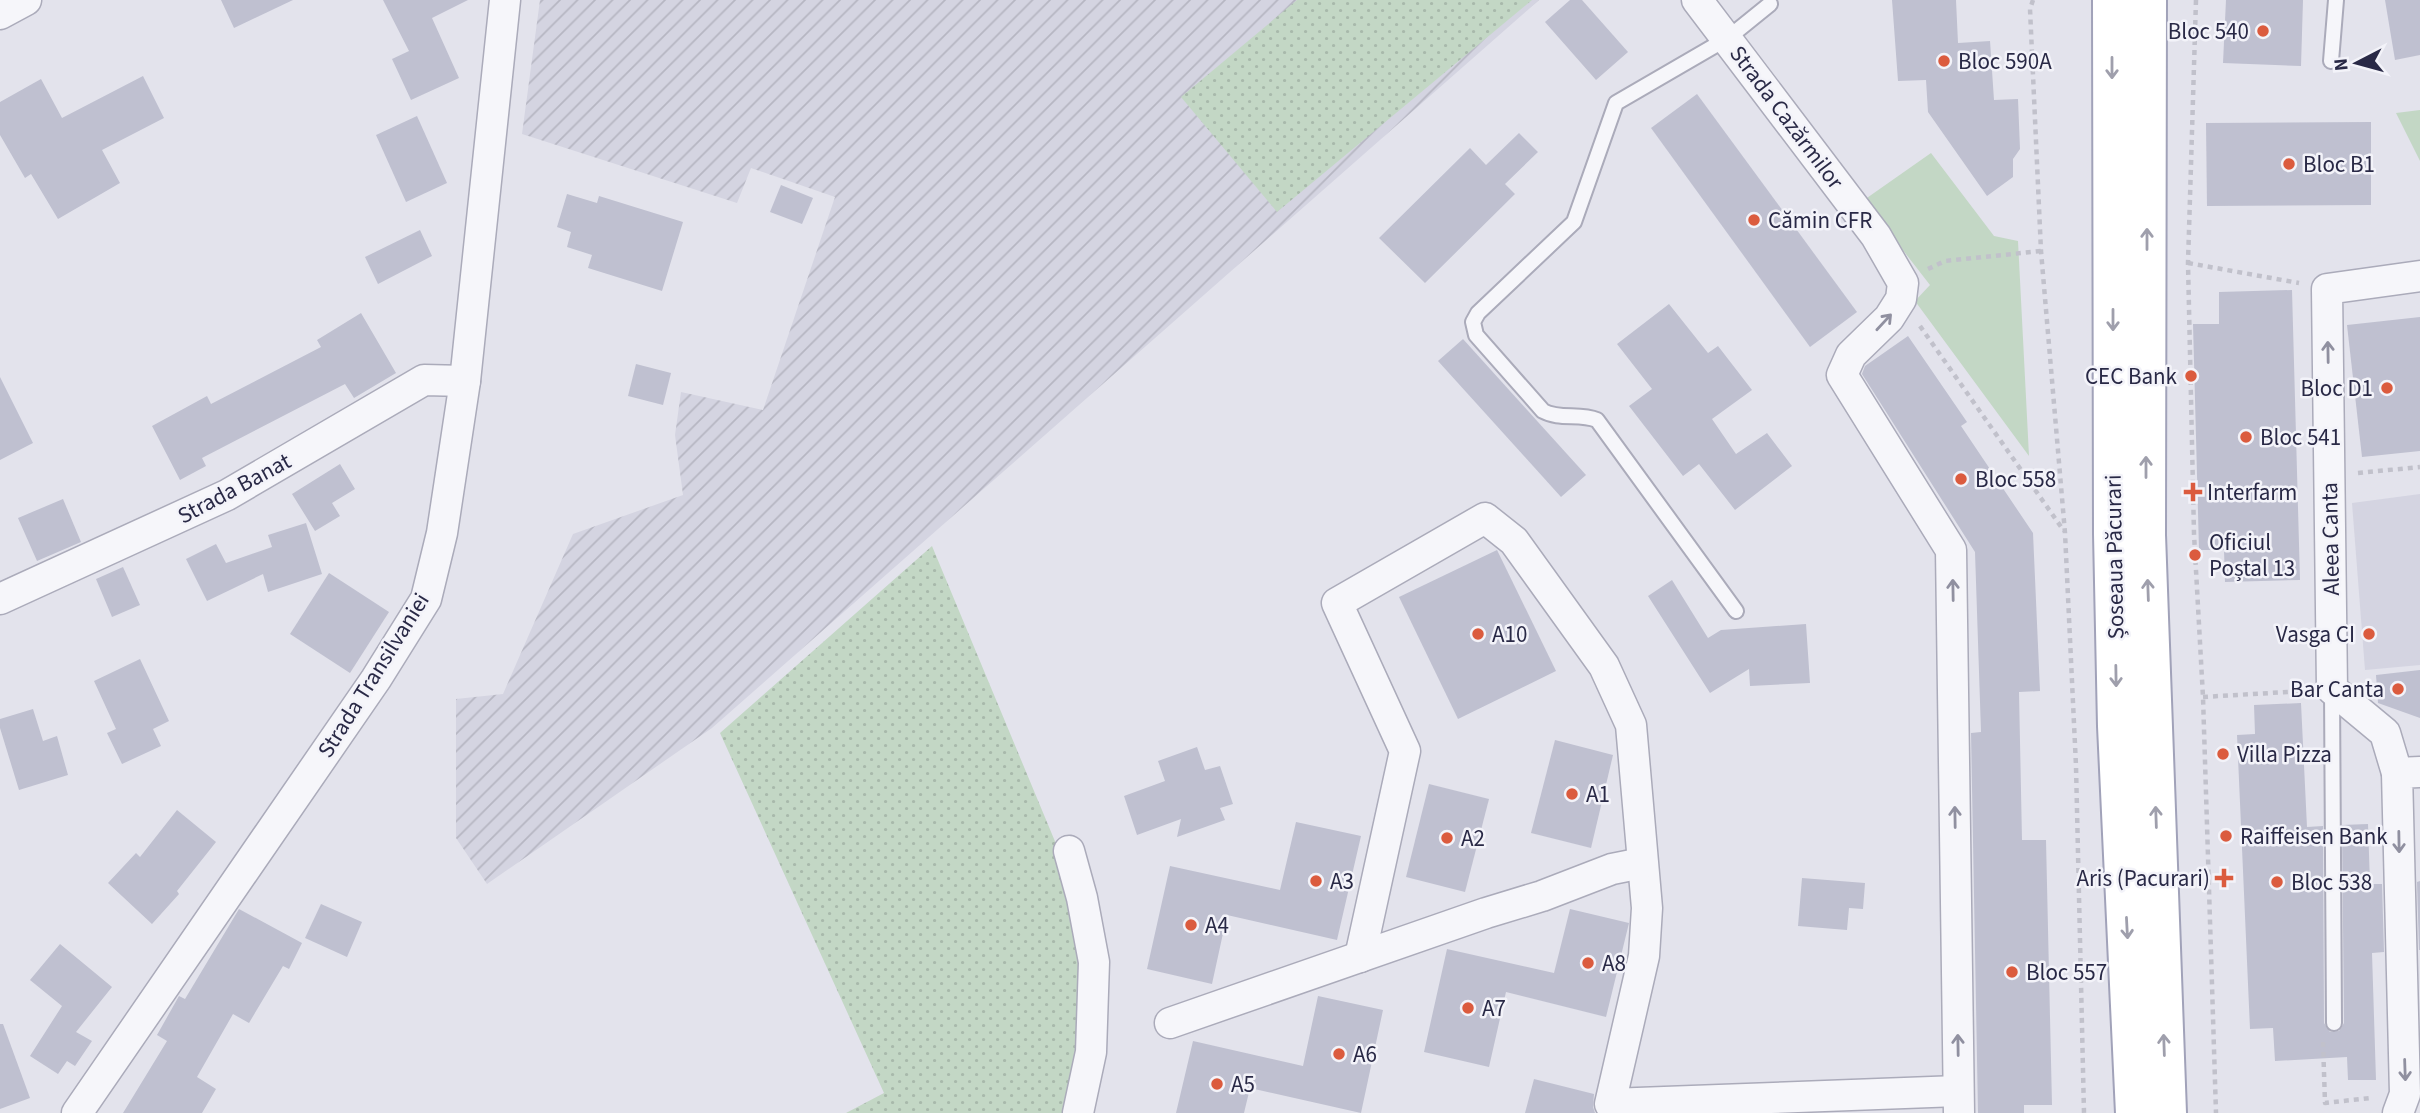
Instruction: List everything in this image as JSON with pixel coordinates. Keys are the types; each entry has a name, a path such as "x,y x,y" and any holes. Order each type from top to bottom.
{"main road":[{"name":"Șoseaua Păcurari","path":"2112,0 2113,534 2117,726 2135,1113"},
{"name":"Șoseaua Păcurari","path":"2147,0 2146,535 2167,1113"}],"street":[{"path":"0,15 26,0"},
{"name":"Strada Transilvaniei","path":"77,1113 376,679 426,599 442,533 465,381 505,0"},
{"name":"Strada Cazărmilor","path":"1697,0 1876,236 1902,291"},
{"path":"2327,289 2420,276"},
{"name":"Aleea Canta","path":"2327,289 2332,689"},
{"path":"1360,957 1405,751 1336,603 1485,518 1514,541 1604,666 1631,725 1647,908 1644,956 1610,1104 1959,1102 1951,550 1842,375 1851,355 1889,318 1902,291"},
{"name":"Strada Banat","path":"0,599 227,495 424,380 465,381"},
{"path":"2332,689 2385,733 2409,772 2402,1104"},
{"path":"1069,851 1082,898 1094,962 1091,1052 1078,1113"},
{"path":"1170,1023 1542,896 1612,869 1642,863"}],"lane":[{"path":"2331,61 2336,0"},
{"path":"1736,611 1597,420 1589,417 1550,415 1543,411 1476,335 1473,322 1478,313 1574,222 1616,103 1728,38 1770,4"},
{"path":"2332,689 2334,1023"}],"path":[{"path":"2033,0 2030,9 2041,251 2065,533 2076,766 2084,1113"},
{"path":"2196,0 2188,263 2194,534 2203,697 2216,1113"},
{"path":"2041,251 1945,261 1902,291 2065,533"},
{"path":"2188,263 2327,289"},
{"path":"2330,476 2420,467"},
{"path":"2203,697 2332,689"},
{"path":"2334,1023 2322,1024 2325,1104 2402,1104"}],"shaded area":[{"path":"540,0 1539,0 712,728 487,884 456,838 456,699 503,694 573,534 683,495 675,435 681,392 763,410 835,197 751,168 737,203 522,134"},
{"path":"2420,494 2420,665 2365,670 2352,503"}],"green space":[{"path":"1297,0 1532,0 1277,212 1181,97"},
{"path":"2420,110 2420,161 2396,113"},
{"path":"1931,153 1994,236 2018,241 2029,456 1915,301 1930,285 1864,200"},
{"path":"932,546 1059,851 1083,952 1076,1050 1062,1113 846,1113 884,1093 720,733"}],"building":[{"path":"221,0 293,0 234,28"},
{"path":"383,0 468,0 432,18 459,78 411,100 392,59 409,51"},
{"path":"1570,0 1582,0 1628,52 1596,80 1545,22"},
{"path":"1892,0 1956,0 1958,43 1990,41 1994,100 2018,99 2020,149 2013,159 2013,177 1987,196 1928,112 1926,80 1898,81"},
{"name":"Bloc 540","path":"2226,0 2303,0 2301,66 2223,63"},
{"path":"2385,0 2420,0 2420,55 2395,60"},
{"path":"143,76 164,118 102,150 120,183 58,219 31,174 25,178 0,135 0,102 41,79 62,118"},
{"name":"Cămin CFR","path":"1697,94 1857,312 1810,347 1651,128"},
{"path":"417,116 447,183 406,202 376,135"},
{"name":"Bloc B1","path":"2371,122 2371,205 2207,206 2206,123"},
{"path":"1519,133 1538,152 1505,184 1515,194 1425,283 1379,238 1470,148 1486,165"},
{"path":"781,185 813,198 802,224 770,212"},
{"path":"567,194 597,203 599,196 683,222 662,291 588,268 592,255 567,247 571,232 557,227"},
{"path":"420,230 432,256 378,284 365,257"},
{"name":"Bloc 541","path":"2292,290 2300,580 2225,582 2224,550 2199,550 2193,324 2219,324 2219,292"},
{"path":"1669,304 1708,353 1718,346 1752,390 1712,419 1736,454 1767,433 1792,466 1735,510 1699,464 1683,476 1629,406 1652,389 1617,344"},
{"path":"361,313 396,373 354,398 345,384 202,458 206,466 180,480 152,426 207,396 211,404 321,347 317,340"},
{"name":"Bloc D1","path":"2420,317 2420,451 2362,457 2347,325"},
{"path":"1908,336 1967,422 1961,426 2033,533 2040,691 2019,692 2022,840 2046,840 2052,1105 2024,1105 2024,1113 1978,1113 1971,733 1981,732 1975,552 1862,374 1865,366"},
{"path":"1463,339 1586,475 1561,497 1438,361"},
{"path":"636,364 671,373 663,405 628,396"},
{"path":"0,377 33,443 0,460"},
{"path":"340,464 355,489 332,503 340,516 315,531 292,494"},
{"path":"63,499 81,542 37,561 18,518"},
{"path":"306,523 322,574 268,592 263,574 207,601 186,559 216,544 226,563 272,547 268,535"},
{"name":"A10","path":"1497,550 1556,671 1458,719 1399,597"},
{"path":"123,567 140,605 112,617 96,579"},
{"path":"329,573 389,612 350,673 290,634"},
{"path":"1672,580 1708,638 1721,630 1806,624 1810,683 1750,686 1749,669 1710,693 1648,596"},
{"path":"140,659 169,721 153,729 161,746 122,764 107,733 116,729 94,681"},
{"name":"Bar Canta","path":"2420,670 2420,718 2378,703 2376,675"},
{"name":"Bloc 538","path":"2301,703 2307,827 2323,826 2324,1023 2330,1032 2339,1031 2344,1023 2342,825 2368,824 2370,884 2382,884 2384,952 2372,953 2376,1080 2348,1080 2347,1057 2275,1061 2273,1028 2250,1029 2237,735 2255,734 2254,705"},
{"path":"33,709 43,741 57,736 68,775 19,790 0,728 0,719"},
{"name":"A1","path":"1555,740 1613,755 1591,848 1531,833"},
{"path":"1197,747 1205,770 1220,766 1233,804 1220,808 1225,820 1177,837 1181,819 1137,835 1124,796 1165,781 1158,761"},
{"name":"A2","path":"1429,784 1489,799 1465,892 1406,877"},
{"path":"177,810 216,842 177,891 179,894 152,924 108,883 136,853 140,857"},
{"path":"1296,822 1361,836 1337,940 1227,915 1212,984 1147,969 1170,866 1280,890"},
{"path":"1802,878 1865,883 1863,909 1849,908 1847,930 1798,926"},
{"path":"2420,881 2420,950 2419,950 2417,882"},
{"path":"321,904 362,922 347,957 305,938"},
{"path":"239,909 302,943 289,969 283,966 249,1023 233,1014 197,1077 216,1089 202,1113 123,1113 167,1041 157,1035 179,996 185,999"},
{"path":"1570,909 1629,923 1606,1017 1506,992 1489,1067 1424,1052 1447,949 1554,973"},
{"path":"60,944 112,987 76,1032 92,1041 75,1066 67,1061 58,1074 30,1056 62,1006 30,980"},
{"path":"1318,996 1383,1010 1361,1113 1250,1088 1244,1113 1176,1113 1193,1041 1303,1066"},
{"path":"0,1024 3,1024 30,1098 0,1109"},
{"path":"1534,1079 1594,1094 1595,1113 1525,1113"}],"place":[{"name":"Bloc 540","path":"2263,31"},
{"name":"Bloc 590A","path":"1944,61"},
{"name":"Bloc B1","path":"2289,164"},
{"name":"Cămin CFR","path":"1754,220"},
{"name":"CEC Bank","path":"2191,376"},
{"name":"Bloc D1","path":"2387,388"},
{"name":"Bloc 541","path":"2246,437"},
{"name":"Bloc 558","path":"1961,479"},
{"name":"Interfarm","path":"2193,492"},
{"name":"Oficiul Poștal 13","path":"2195,555"},
{"name":"A10","path":"1478,634"},
{"name":"Vasga CI","path":"2369,634"},
{"name":"Bar Canta","path":"2398,689"},
{"name":"Villa Pizza","path":"2223,754"},
{"name":"A1","path":"1572,794"},
{"name":"Raiffeisen Bank","path":"2226,836"},
{"name":"A2","path":"1447,838"},
{"name":"Aris (Pacurari)","path":"2224,878"},
{"name":"A3","path":"1316,881"},
{"name":"Bloc 538","path":"2277,882"},
{"name":"A4","path":"1191,925"},
{"name":"A8","path":"1588,963"},
{"name":"Bloc 557","path":"2012,972"},
{"name":"A7","path":"1468,1008"},
{"name":"A6","path":"1339,1054"},
{"name":"A5","path":"1217,1084"}]}
